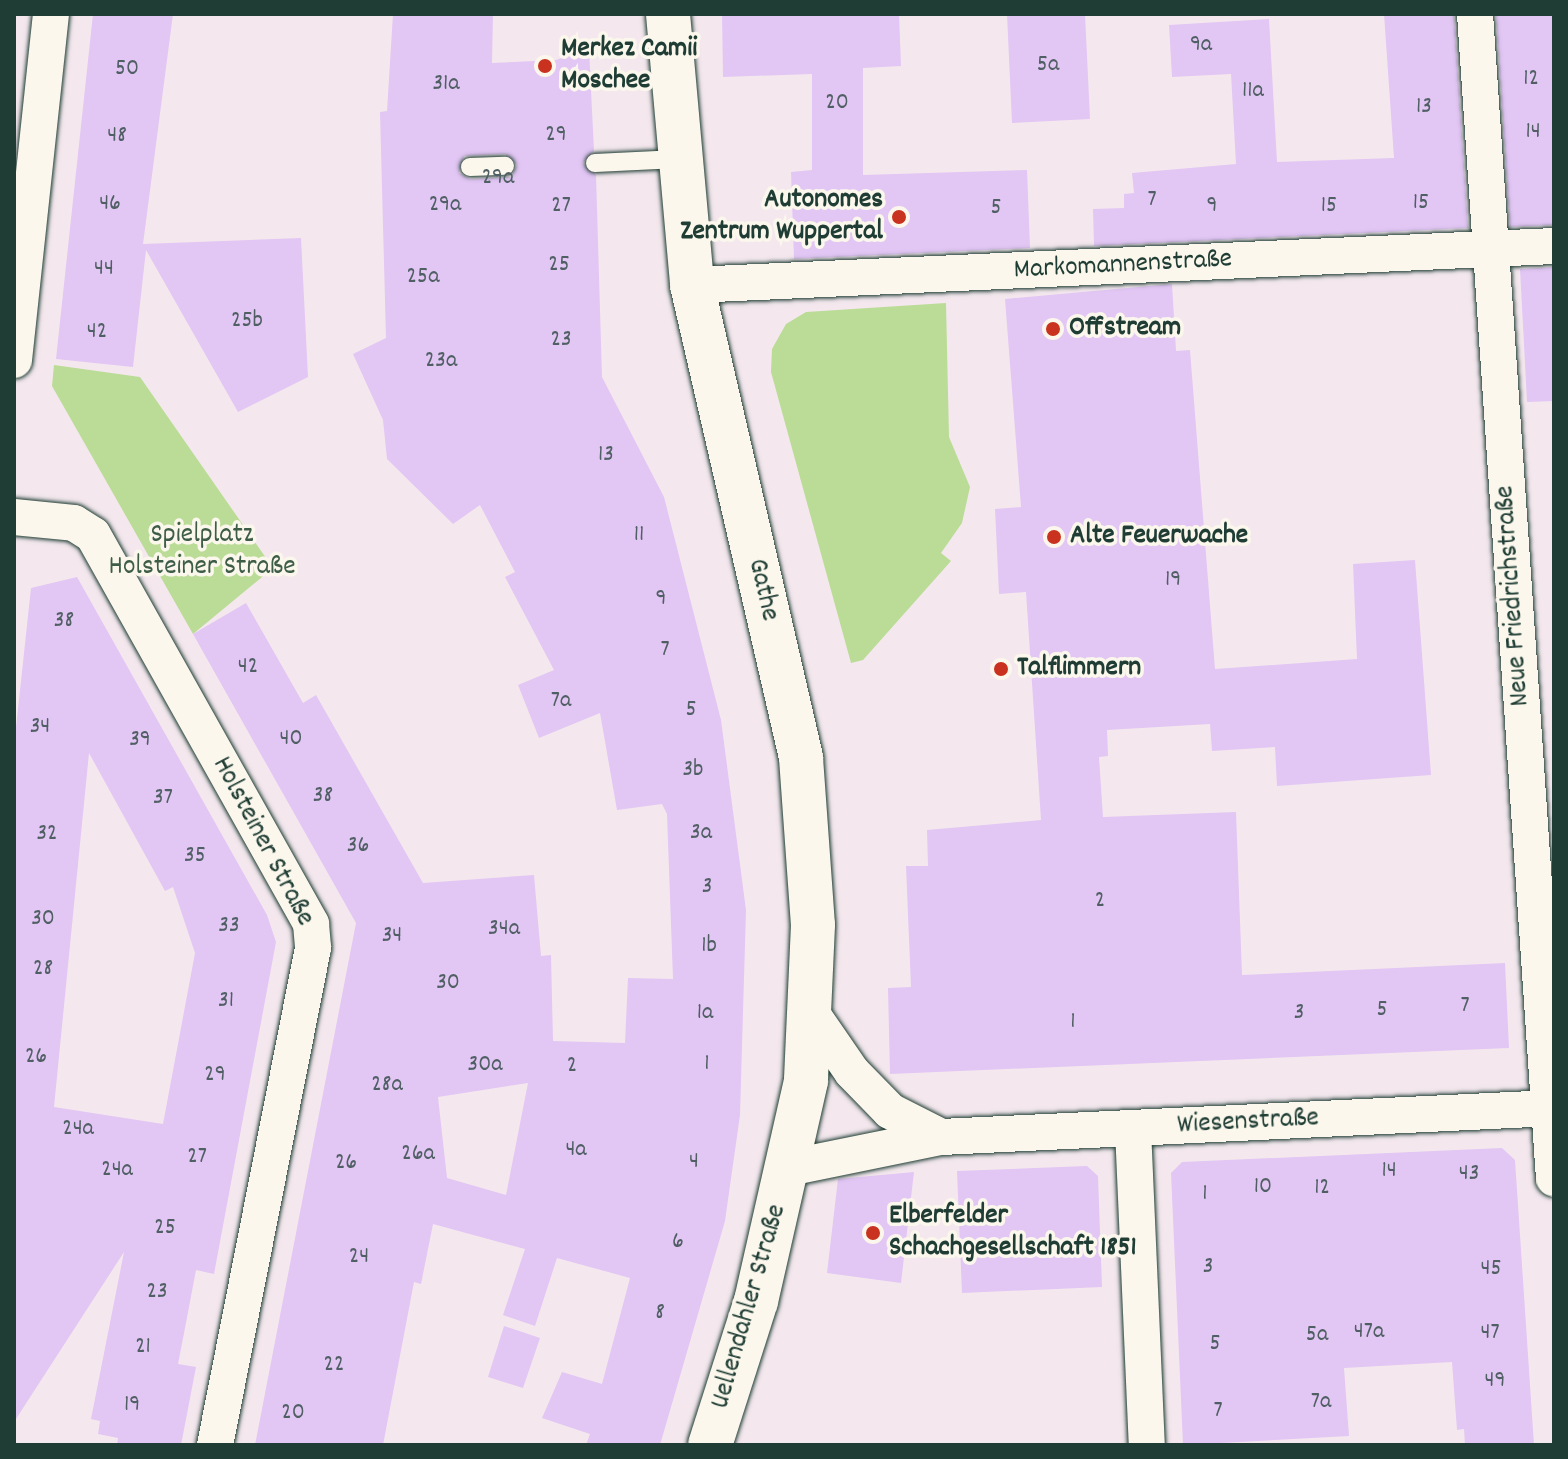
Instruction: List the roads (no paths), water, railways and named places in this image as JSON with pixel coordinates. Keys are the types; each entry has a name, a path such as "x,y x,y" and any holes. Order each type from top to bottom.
{"main road":[{"name":"Gathe","path":"668,14 678,159 692,285 801,758 813,925 812,1014 788,1168"},
{"name":"Uellendahler Straße","path":"710,1445 756,1301 788,1168"}],"street":[{"path":"14,360 51,14"},
{"name":"Neue Friedrichstraße","path":"1475,14 1490,249 1544,890 1554,1178"},
{"name":"Markomannenstraße","path":"692,285 1554,246"},
{"name":"Holsteiner Straße","path":"14,517 74,523 93,535 311,924 313,948 215,1445"},
{"name":"Wiesenstraße","path":"812,1014 852,1072 890,1111 941,1137"},
{"name":"Wiesenstraße","path":"788,1168 941,1137 1552,1108"},
{"path":"1133,1129 1147,1445"}],"lane":[{"path":"595,163 678,159"},
{"path":"470,167 505,166"}],"place":[{"name":"Merkez Camii Moschee","path":"545,66"},
{"name":"Autonomes Zentrum Wuppertal","path":"899,217"},
{"name":"Offstream","path":"1053,329"},
{"name":"Alte Feuerwache","path":"1054,537"},
{"name":"Talflimmern","path":"1001,669"},
{"name":"Elberfelder Schachgesellschaft 1851","path":"873,1233"}],"park label":[{"name":"Spielplatz Holsteiner Straße","path":"202,552"}]}
